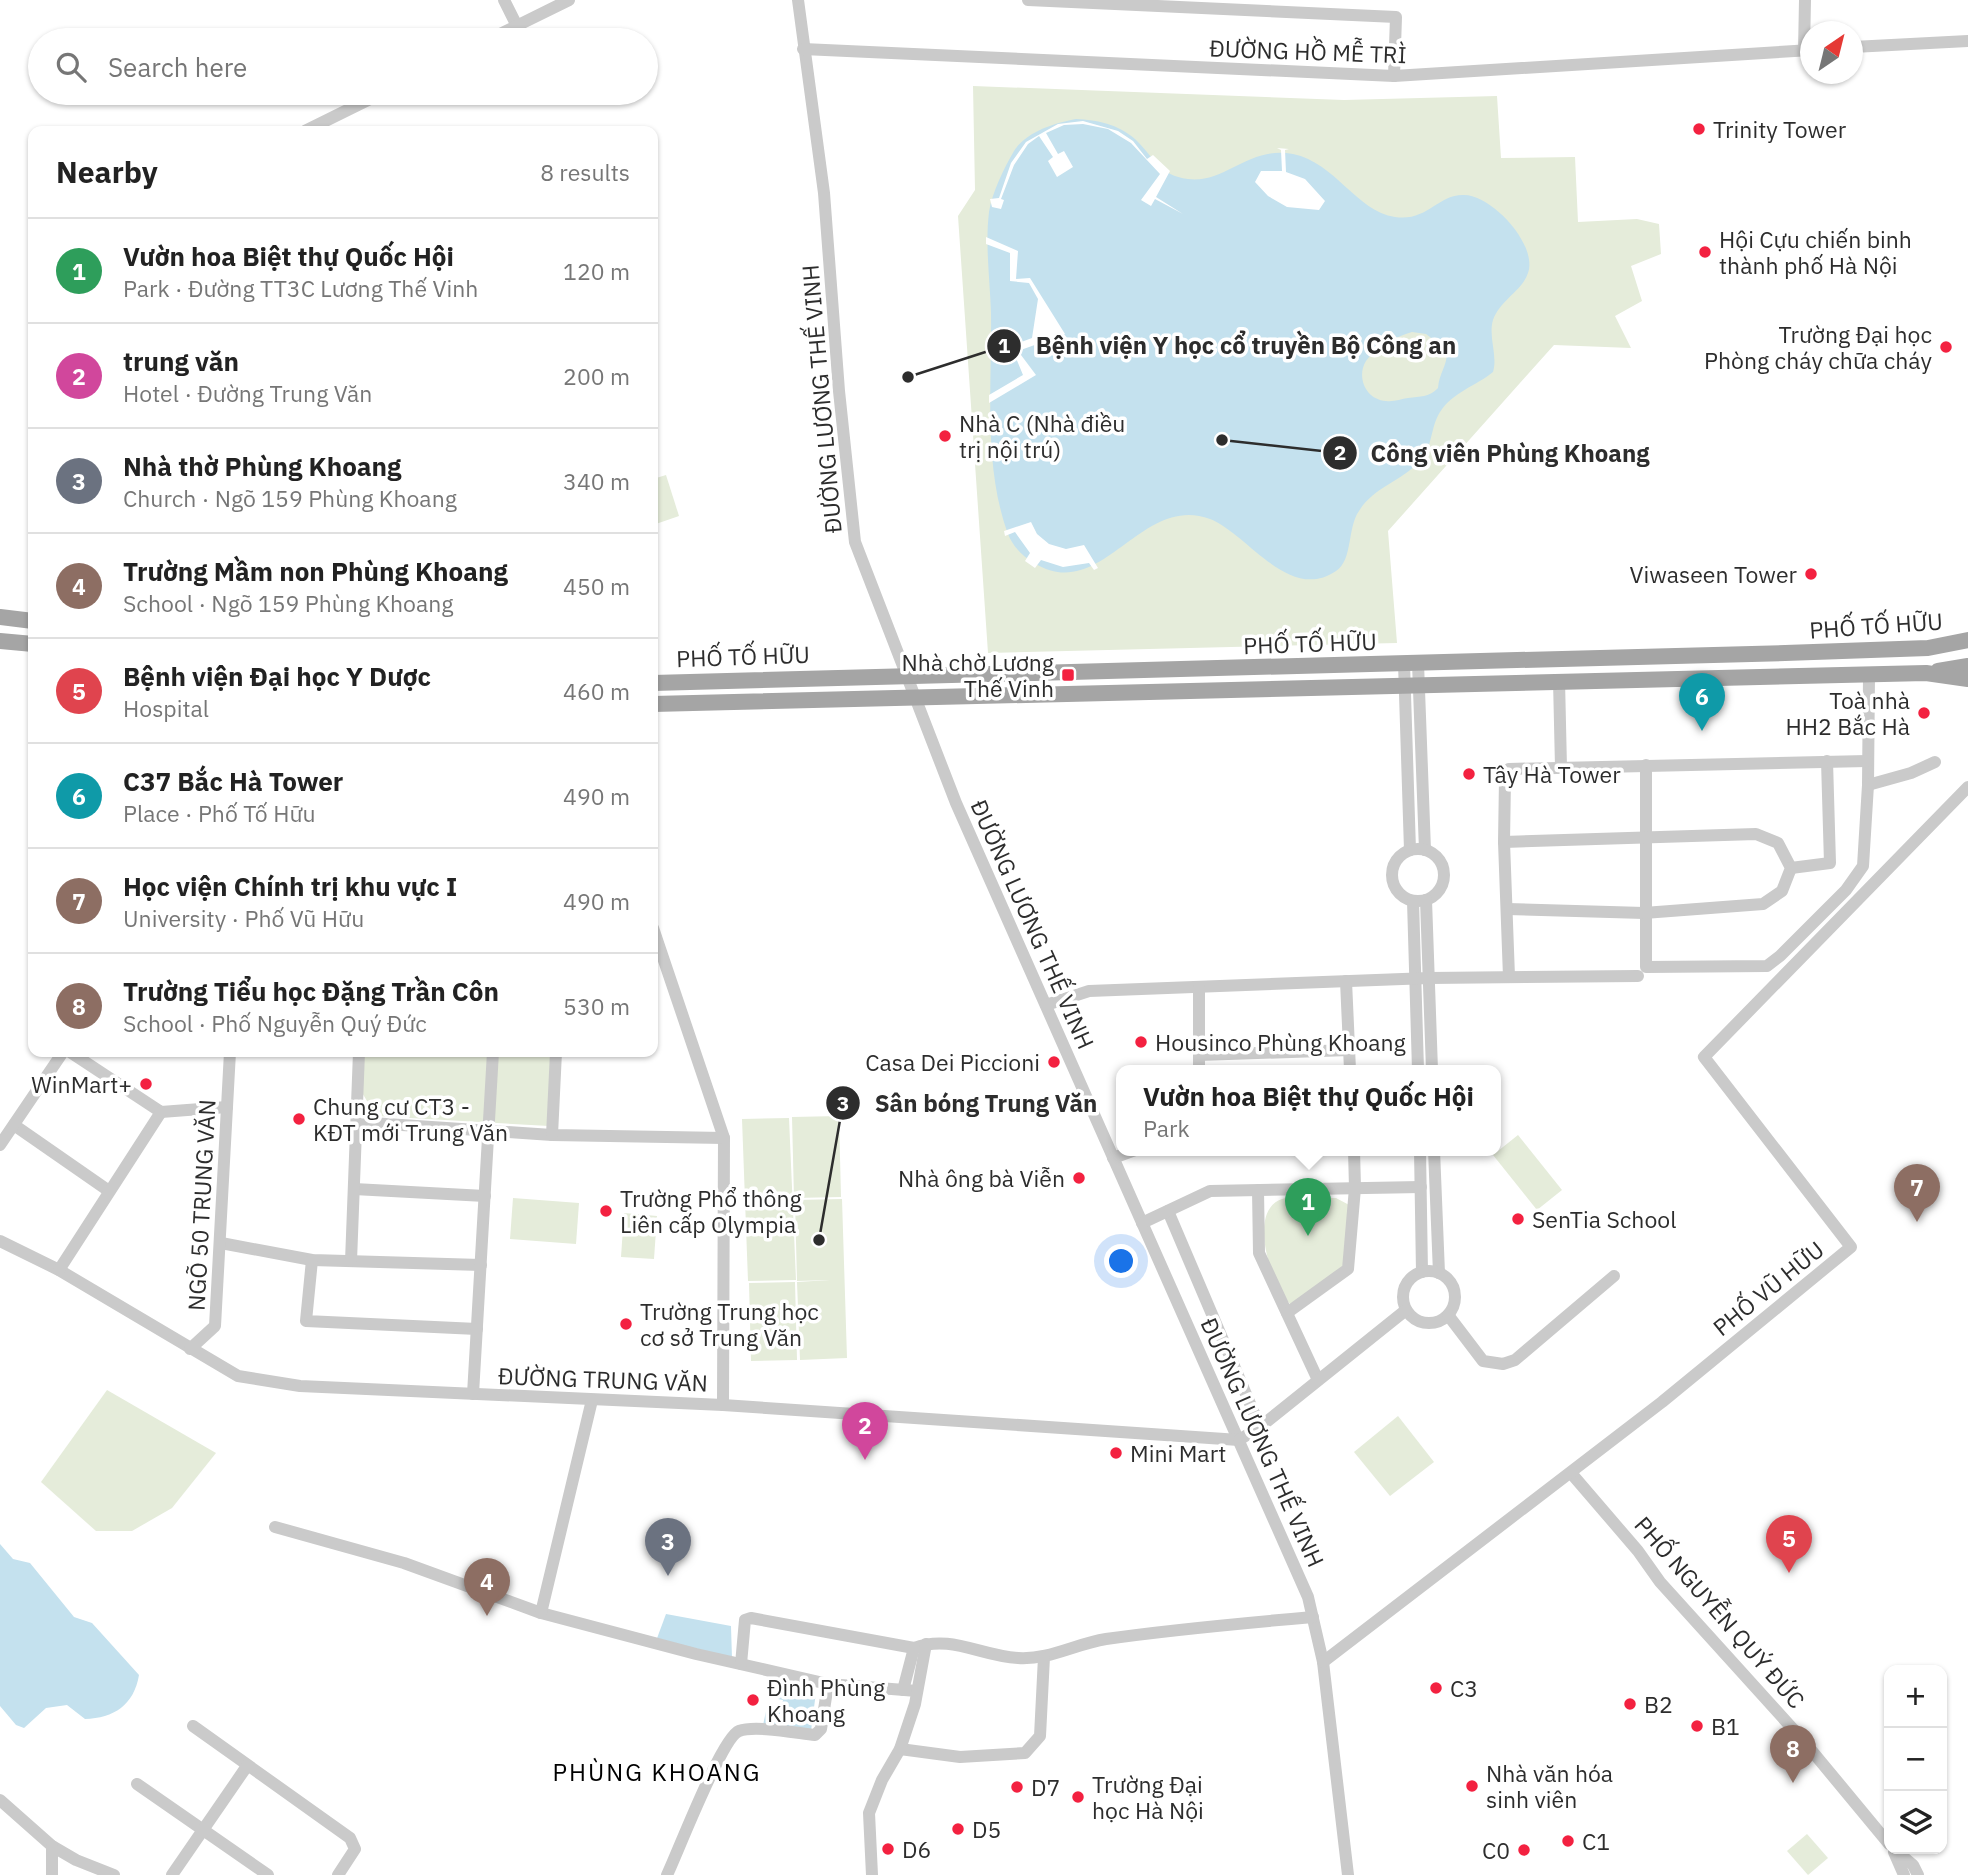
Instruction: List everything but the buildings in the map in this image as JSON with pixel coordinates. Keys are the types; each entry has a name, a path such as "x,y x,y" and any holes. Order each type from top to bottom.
{"main road":[{"path":"0,617 28,620"},
{"name":"PHỐ TỐ HỮU","path":"658,683 1928,648 1968,640"},
{"path":"0,641 28,644"},
{"path":"1928,648 1968,652"},
{"path":"1926,673 1968,666"},
{"name":"PHỐ TỐ HỮU","path":"658,704 1559,680 1926,673 1968,678"}],"street":[{"path":"504,0 517,26"},
{"path":"513,28 569,0"},
{"name":"ĐƯỜNG LƯƠNG THẾ VINH","path":"798,0 824,193 855,542 959,809 1298,1572 1313,1617 1323,1662 1348,1875"},
{"path":"1028,0 1396,17 1394,76"},
{"path":"1805,0 1806,21"},
{"path":"1863,46 1968,41"},
{"name":"ĐƯỜNG HỒ MỄ TRÌ","path":"803,49 1394,76 1800,51"},
{"path":"315,126 358,105"},
{"path":"1411,663 1425,850"},
{"path":"1646,765 1646,967 1767,966 1780,957 1857,877 1866,855 1868,676"},
{"path":"1559,680 1561,767"},
{"path":"1410,850 1412,684"},
{"path":"1791,868 1830,863 1827,761"},
{"path":"1509,976 1504,842 1505,779 1509,769 1867,761"},
{"path":"1868,785 1911,773 1934,762"},
{"name":"PHỐ VŨ HỮU","path":"1323,1662 1571,1473 1851,1247 1704,1057 1968,787"},
{"path":"1504,842 1646,835 1756,834 1778,843 1791,868 1783,891 1763,904 1644,913 1507,909"},
{"path":"1410,850 1425,850 1440,860 1445,874 1438,893 1419,901 1398,892 1392,877 1396,860 1410,850"},
{"path":"1419,901 1429,978 1432,1065"},
{"path":"1418,1065 1415,979 1419,901"},
{"path":"659,962 723,1138 723,1405"},
{"path":"1046,1005 1089,991 1429,978 1638,976"},
{"path":"1346,981 1350,1065"},
{"path":"1199,987 1199,1065"},
{"path":"1199,1055 1349,1050"},
{"path":"0,1145 60,1057"},
{"path":"78,1057 161,1112 227,1107"},
{"name":"NGÕ 50 TRUNG VĂN","path":"190,1349 215,1326 230,1057"},
{"path":"351,1261 359,1057"},
{"path":"473,1394 493,1057"},
{"path":"552,1135 556,1057"},
{"path":"59,1270 161,1112"},
{"path":"357,1122 552,1135 723,1138"},
{"path":"14,1125 109,1192"},
{"path":"1113,1158 1118,1156"},
{"path":"1287,1313 1348,1269 1355,1188 1354,1156"},
{"path":"1420,1156 1422,1272"},
{"path":"1434,1156 1438,1273"},
{"path":"1142,1223 1210,1191 1421,1187"},
{"path":"354,1189 485,1196"},
{"path":"1258,1190 1259,1253 1318,1380"},
{"path":"1168,1211 1260,1427"},
{"name":"ĐƯỜNG TRUNG VĂN","path":"0,1241 59,1270 238,1376 300,1386 723,1405 1239,1440"},
{"path":"221,1243 312,1260 481,1265"},
{"path":"312,1260 306,1321 477,1329"},
{"path":"1422,1272 1438,1273 1453,1287 1455,1297 1448,1315 1431,1323 1412,1317 1406,1310 1404,1290 1410,1279 1422,1272"},
{"path":"1448,1315 1483,1361 1503,1364 1515,1360 1614,1276"},
{"path":"1239,1440 1260,1427 1406,1310"},
{"path":"541,1613 592,1400"},
{"name":"PHỐ NGUYỄN QUÝ ĐỨC","path":"1571,1473 1638,1551 1660,1582 1802,1740 1884,1837"},
{"path":"275,1527 404,1563 541,1613 828,1684 917,1691"},
{"path":"741,1664 745,1620 751,1618 920,1646 953,1642 990,1654 1044,1657 1101,1640 1313,1617"},
{"path":"903,1690 920,1646"},
{"path":"872,1875 869,1813 882,1780 900,1749 917,1691 920,1646"},
{"path":"900,1749 960,1757 1025,1753 1040,1737 1044,1657"},
{"path":"667,1875 706,1784 733,1735 744,1730 815,1735 821,1729 828,1684"},
{"path":"193,1726 350,1838 355,1849 338,1875"},
{"path":"172,1875 247,1766"},
{"path":"137,1784 268,1875"},
{"path":"0,1800 52,1846 76,1860 114,1875"},
{"path":"52,1846 52,1875"},
{"name":"PHỐ NGUYỄN QUÝ ĐỨC","path":"1897,1854 1910,1872"},
{"path":"74,1875 76,1860"}],"green space":[{"path":"973,86 1344,100 1497,96 1501,158 1575,157 1578,222 1637,219 1659,224 1661,254 1631,266 1642,301 1615,316 1631,348 1554,345 1388,531 1397,643 988,653 958,216 975,190"},
{"path":"666,475 679,516 658,523 658,477"},
{"path":"359,1057 554,1057 549,1126 376,1116 358,1086"},
{"path":"839,1116 841,1197 794,1198 792,1117"},
{"path":"789,1118 796,1280 748,1281 742,1119"},
{"path":"1518,1135 1562,1190 1537,1210 1494,1156 1501,1156 1501,1149"},
{"path":"1302,1196 1336,1198 1353,1207 1348,1269 1290,1304 1276,1282 1266,1249 1264,1233 1271,1206 1282,1199"},
{"path":"513,1198 579,1203 576,1244 510,1239"},
{"path":"842,1199 847,1358 800,1360 797,1282 830,1280 797,1281 795,1200"},
{"path":"624,1213 657,1216 654,1259 621,1257"},
{"path":"795,1282 797,1360 751,1361 749,1283"},
{"path":"107,1390 216,1453 172,1508 132,1531 96,1531 41,1482"},
{"path":"1398,1416 1434,1462 1390,1496 1354,1452"},
{"path":"1807,1834 1828,1858 1808,1875 1787,1851"}],"water":[{"path":"1076,119 1092,120 1122,130 1135,139 1164,170 1178,177 1201,179 1263,155 1293,154 1322,167 1357,197 1381,213 1395,217 1416,216 1447,199 1464,195 1487,203 1499,212 1520,236 1529,262 1528,273 1493,320 1493,372 1445,405 1437,418 1424,456 1412,469 1365,503 1355,518 1348,552 1336,571 1319,579 1285,573 1224,527 1210,519 1185,515 1163,521 1101,561 1080,570 1058,572 1034,563 1013,543 1000,508 992,453 989,212 999,181 1019,144 1041,129","holes":["1412,332 1426,334 1447,350 1438,388 1428,395 1395,401 1373,397 1365,387 1362,374 1370,356 1399,337"]},
{"path":"0,1544 13,1559 30,1563 74,1617 92,1623 139,1675 133,1694 114,1713 85,1719 67,1705 46,1708 24,1728 16,1725 0,1706"},
{"path":"666,1614 731,1626 732,1659 656,1641"},
{"path":"770,1682 816,1692 811,1731 763,1725 767,1707 781,1708 783,1700 768,1697"}],"pier":[{"path":"1083,121 1118,131 1133,141 1147,159 1153,155 1170,171 1156,197 1183,214 1155,199 1151,206 1141,200 1160,174 1131,143 1108,129 1083,124 1064,125 1046,133 1058,154 1064,151 1073,167 1057,177 1048,161 1053,157 1039,136 1028,144 1014,165 1001,199 1004,200 1001,209 992,207 990,199 999,198 1011,163 1026,142 1058,124"},
{"path":"1277,148 1289,149 1285,150 1286,172 1305,179 1325,201 1319,210 1287,207 1268,196 1255,182 1261,171 1282,171 1281,150"},
{"path":"986,237 1018,251 1016,279 1030,278 1065,334 1018,351 1036,375 989,403 989,395 1023,375 1011,346 1032,338 1038,299 1029,283 1010,281 1010,253 986,244"},
{"path":"1031,522 1037,534 1049,544 1066,549 1084,545 1098,568 1094,570 1089,563 1063,567 1041,560 1035,568 1025,561 1030,553 1015,532 1005,536 1004,531"}],"place":[{"name":"Trinity Tower","path":"1699,129"},
{"name":"Hội Cựu chiến binh thành phố Hà Nội","path":"1705,252"},
{"name":"Trường Đại học Phòng cháy chữa cháy","path":"1946,347"},
{"name":"Bệnh viện Y học cổ truyền Bộ Công an","path":"908,377"},
{"name":"Nhà C (Nhà điều trị nội trú)","path":"945,436"},
{"name":"Công viên Phùng Khoang","path":"1222,440"},
{"name":"Viwaseen Tower","path":"1811,574"},
{"name":"Nhà chờ Lương Thế Vinh","path":"1068,675"},
{"name":"Toà nhà HH2 Bắc Hà","path":"1924,713"},
{"name":"C37 Bắc Hà Tower","path":"1702,731"},
{"name":"Tây Hà Tower","path":"1469,774"},
{"name":"Housinco Phùng Khoang","path":"1141,1042"},
{"name":"Casa Dei Piccioni","path":"1054,1062"},
{"name":"WinMart+","path":"146,1084"},
{"name":"Chung cư CT3 - KĐT mới Trung Văn","path":"299,1119"},
{"name":"Nhà ông bà Viễn","path":"1079,1178"},
{"name":"Trường Phổ thông Liên cấp Olympia","path":"606,1211"},
{"name":"SenTia School","path":"1518,1219"},
{"name":"Học viện Chính trị khu vực I","path":"1917,1222"},
{"name":"Vườn hoa Biệt thự Quốc Hội","path":"1308,1236"},
{"name":"Sân bóng Trung Văn","path":"819,1240"},
{"name":"Trường Trung học cơ sở Trung Văn","path":"626,1324"},
{"name":"Mini Mart","path":"1116,1453"},
{"name":"trung văn","path":"865,1460"},
{"name":"Bệnh viện Đại học Y Dược","path":"1789,1573"},
{"name":"Nhà thờ Phùng Khoang","path":"668,1576"},
{"name":"Trường Mầm non Phùng Khoang","path":"487,1616"},
{"name":"C3","path":"1436,1688"},
{"name":"Đình Phùng Khoang","path":"753,1700"},
{"name":"B2","path":"1630,1704"},
{"name":"B1","path":"1697,1726"},
{"name":"Trường Tiểu học Đặng Trần Côn","path":"1793,1783"},
{"name":"Nhà văn hóa sinh viên","path":"1472,1786"},
{"name":"D7","path":"1017,1787"},
{"name":"Trường Đại học Hà Nội","path":"1078,1797"},
{"name":"D5","path":"958,1829"},
{"name":"C1","path":"1568,1841"},
{"name":"D6","path":"888,1849"},
{"name":"C0","path":"1524,1850"}],"district":[{"name":"PHÙNG KHOANG","path":"657,1772"}]}
